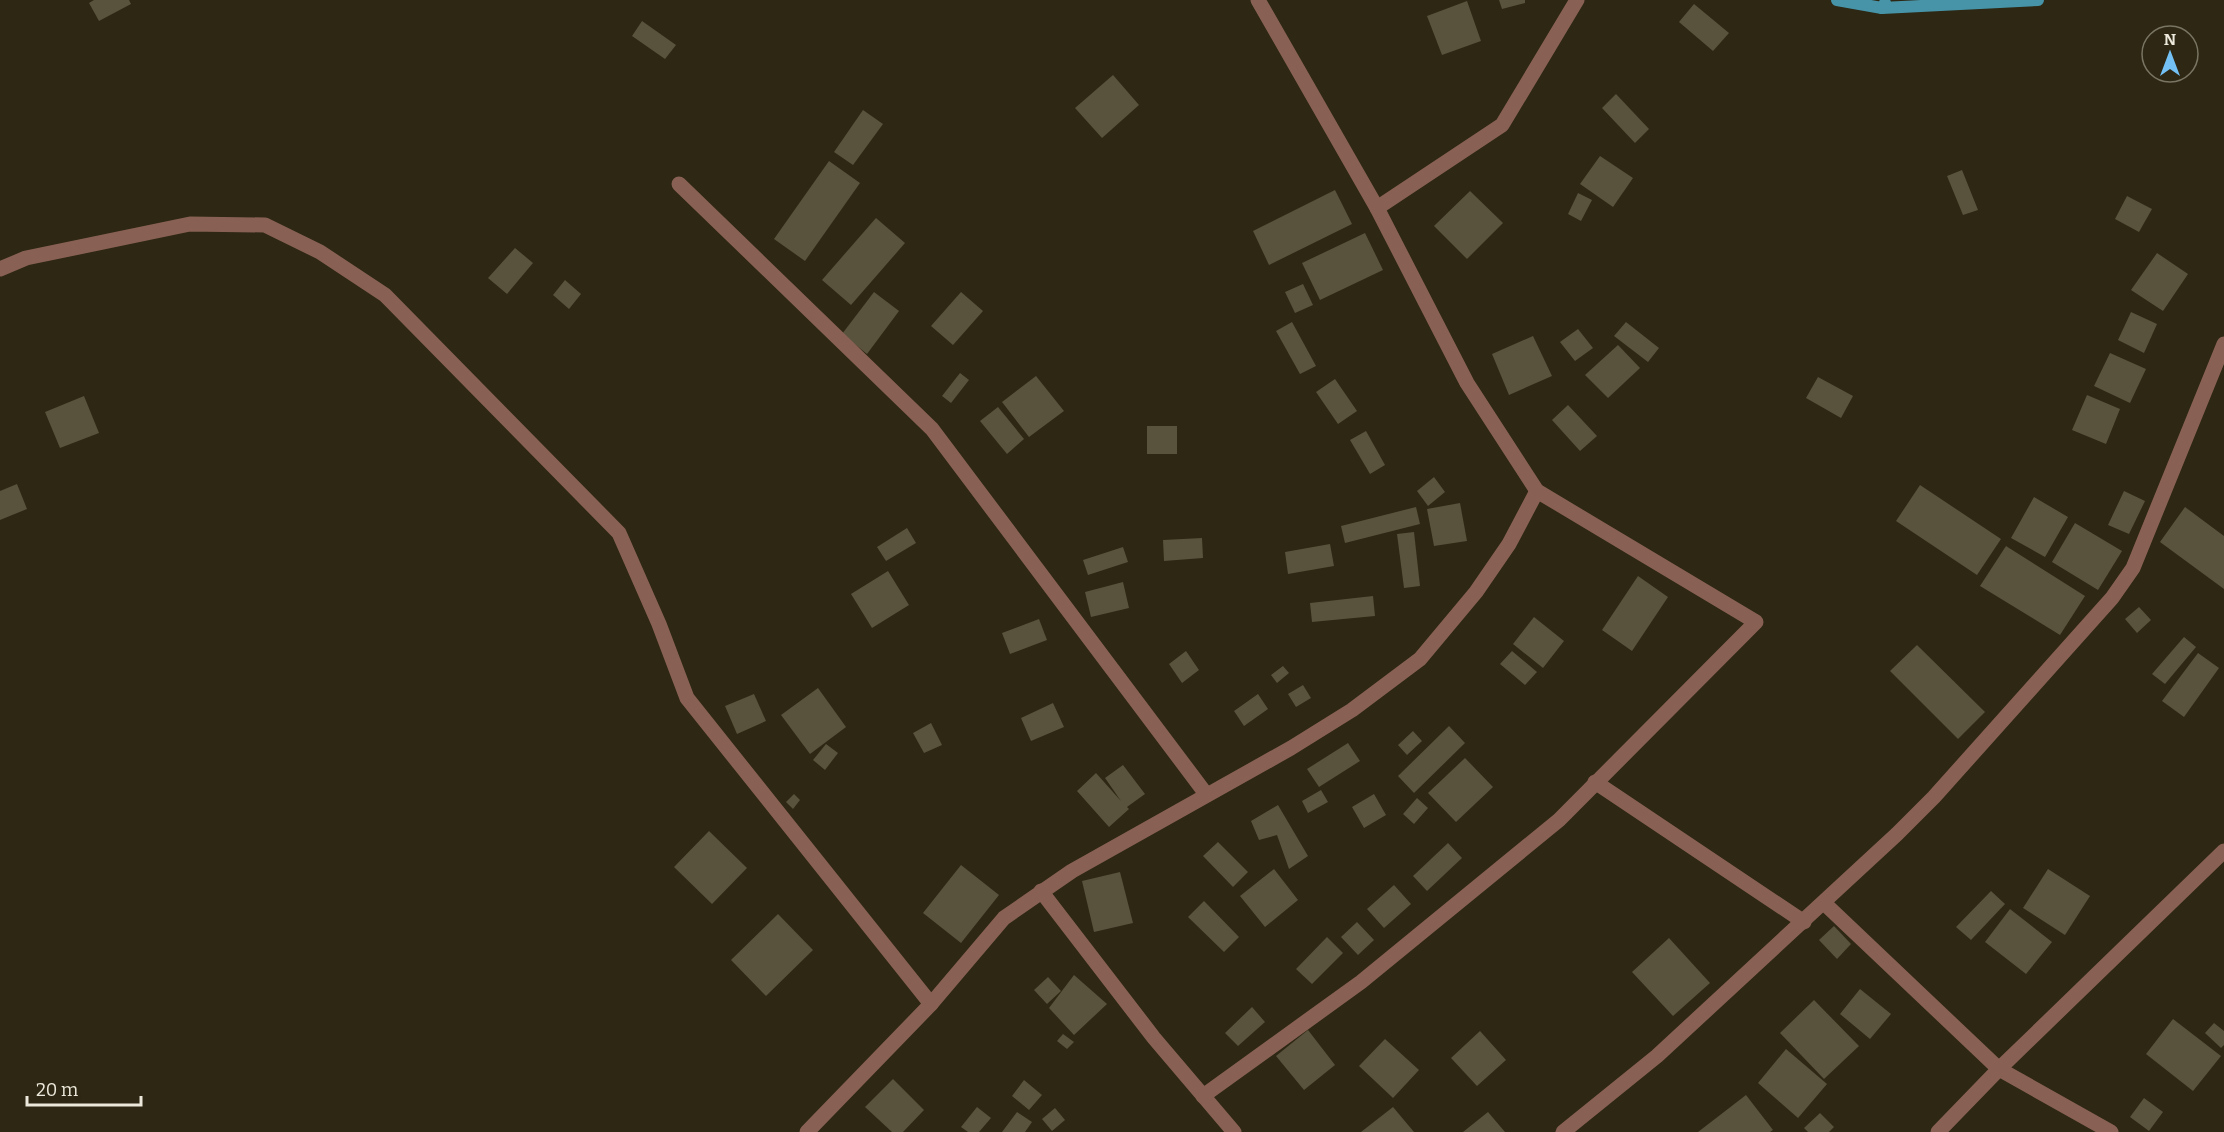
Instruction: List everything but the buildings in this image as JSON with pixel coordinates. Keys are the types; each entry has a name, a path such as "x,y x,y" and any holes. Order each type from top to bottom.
{"street":[{"path":"1203,1096 1361,982 1559,820 1756,622 1537,491 1467,383 1377,208 1258,0"},
{"path":"1377,208 1502,125 1577,0"},
{"path":"679,184 932,429 1206,794"},
{"path":"0,269 26,258 190,224 265,225 320,252 385,295 619,533 687,698 931,1004"},
{"path":"1563,1132 1658,1056 1804,922 1934,797 2112,598 2133,568 2224,344"},
{"path":"807,1132 931,1004 1004,918 1072,871 1291,748 1352,710 1420,659 1476,592 1509,544 1537,491"},
{"path":"1595,782 1804,922"},
{"path":"1938,1132 1999,1069 2224,851"},
{"path":"1041,891 1119,994 1234,1132"},
{"path":"1824,903 1999,1069 2111,1132"}],"waterway":[{"path":"1837,0 1882,8 1885,3"},
{"path":"1882,8 2038,0"}]}
